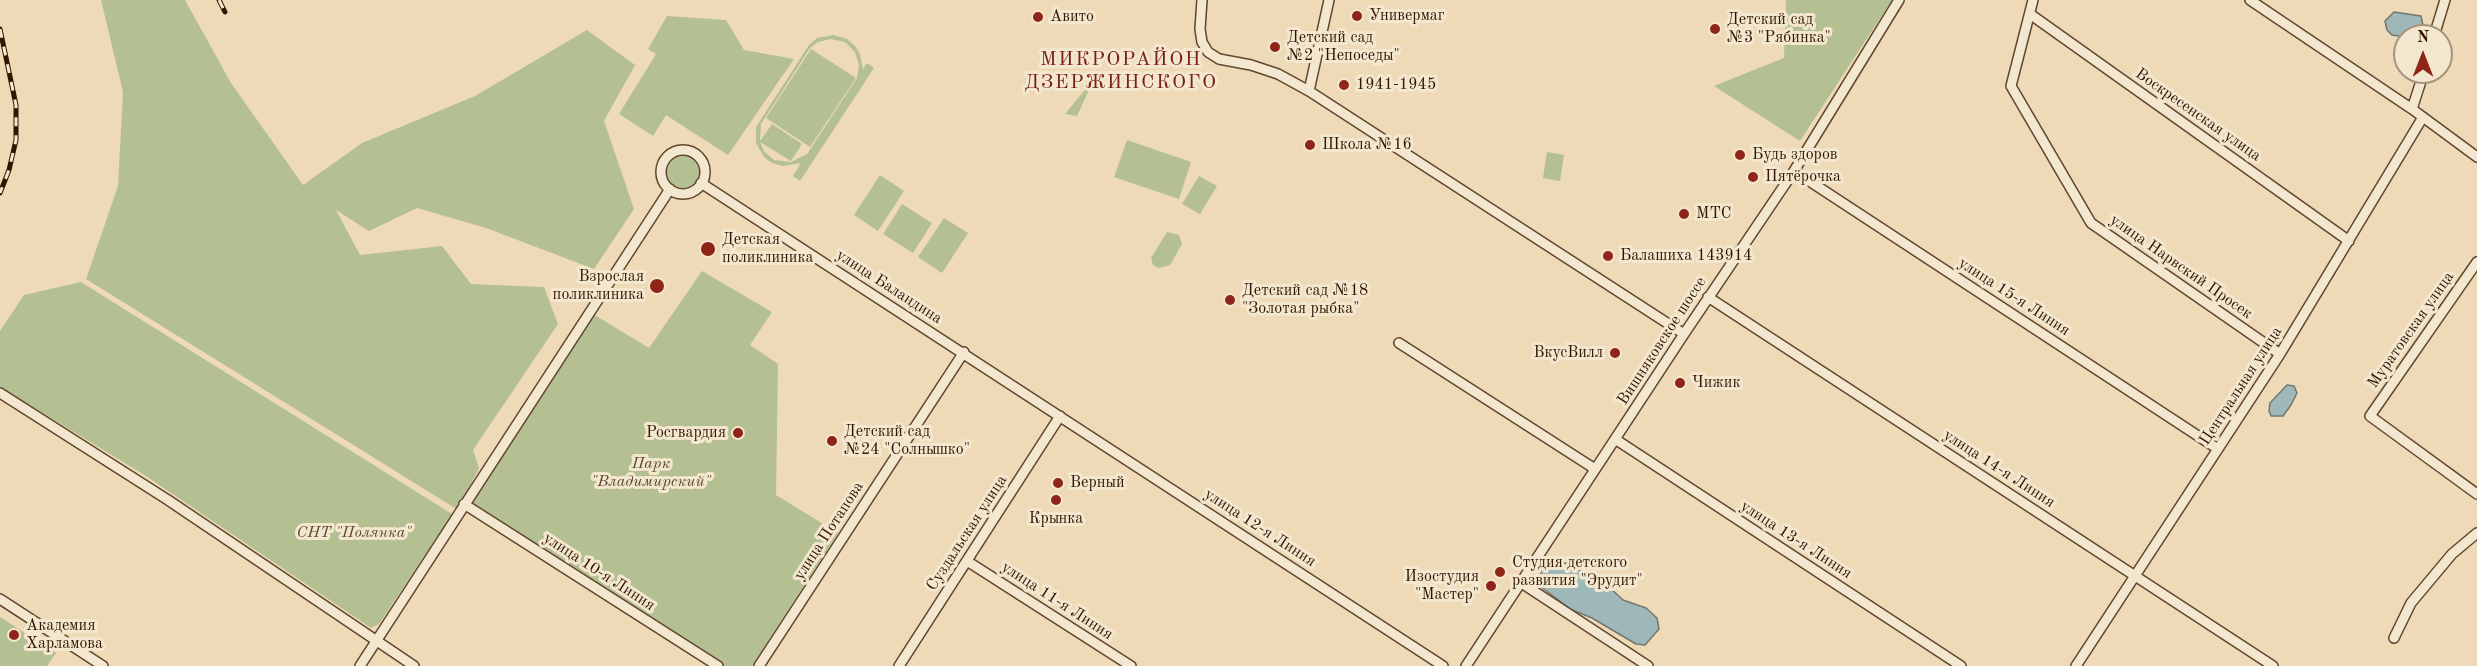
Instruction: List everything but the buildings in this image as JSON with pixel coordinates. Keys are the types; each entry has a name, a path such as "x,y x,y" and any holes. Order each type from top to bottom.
{"street":[{"path":"1202,0 1200,29 1202,42 1208,52 1219,59 1251,65 1278,74 1309,91 1684,334"},
{"path":"1309,91 1329,0"},
{"name":"Вишняковское шоссе","path":"1466,666 1708,297 1794,171 1899,0"},
{"name":"улица Нарвский Просек","path":"2033,0 2011,86 2091,223 2280,354"},
{"path":"2250,0 2424,117 2477,157"},
{"path":"2438,24 2445,0"},
{"name":"Воскресенская улица","path":"2030,15 2349,241"},
{"path":"2412,109 2420,84"},
{"name":"Центральная улица","path":"2076,666 2280,354 2424,117"},
{"path":"678,150 692,152 698,157 704,169 701,183 696,189 683,194 670,189 662,178 662,164 678,150"},
{"name":"улица 15-я Линия","path":"1794,171 2218,449"},
{"name":"улица Баландина","path":"701,183 1060,416"},
{"path":"360,666 670,189"},
{"name":"Муратовская улица","path":"2477,262 2370,416 2477,494"},
{"name":"улица 14-я Линия","path":"1708,297 2273,666"},
{"path":"1399,344 1595,470"},
{"name":"улица Потапова","path":"759,666 964,352"},
{"path":"0,393 168,500 414,666"},
{"name":"Суздальская улица","path":"899,666 1060,416"},
{"name":"улица 12-я Линия","path":"1060,416 1443,666"},
{"name":"улица 13-я Линия","path":"1615,440 1961,666"},
{"name":"улица 10-я Линия","path":"464,504 718,666"},
{"path":"2394,638 2411,603 2452,554 2477,533"},
{"name":"улица 11-я Линия","path":"967,561 1131,666"},
{"path":"1520,582 1648,666"},
{"path":"0,598 103,666"}],"green space":[{"path":"101,0 185,0 231,83 303,185 362,143 475,96 587,30 635,65 604,121 634,209 594,269 486,228 417,208 369,231 336,210 360,255 442,246 471,284 544,287 558,324 473,450 479,468 458,510 86,279 118,186 123,92"},
{"path":"1786,0 1892,0 1800,141 1714,86 1784,58"},
{"path":"667,16 726,20 744,50 794,59 728,155 666,115 653,136 619,114 656,54 648,49"},
{"path":"833,35 847,39 860,54 863,69 867,63 874,68 800,181 793,176 801,163 783,166 772,163 764,157 756,143 756,127 809,45 817,38","holes":["831,39 845,42 855,52 859,65 857,78 807,154 791,162 774,160 764,151 760,142 791,161 802,144 772,124 760,141 761,124 810,48 818,42"]},
{"path":"811,49 856,78 810,147 766,118"},
{"path":"1094,79 1077,116 1065,114"},
{"path":"1127,140 1191,162 1179,199 1114,177"},
{"path":"1547,152 1564,155 1560,181 1543,178"},
{"path":"683,156 694,161 699,172 694,183 683,188 672,183 667,172 672,161"},
{"path":"880,175 904,191 878,231 854,215"},
{"path":"1199,176 1217,186 1200,214 1182,204"},
{"path":"902,204 932,223 913,253 883,234"},
{"path":"944,218 968,233 942,273 918,257"},
{"path":"1167,232 1179,235 1182,244 1170,265 1159,268 1153,265 1151,258"},
{"name":"Парк \"Владимирский\"","path":"702,271 772,312 750,345 778,364 776,495 838,533 752,666 724,666 467,504 593,314 649,348"},
{"name":"СНТ \"Полянка\"","path":"81,282 452,514 379,624 371,628 146,476 0,387 0,331 24,295"},
{"name":"Академия Харламова","path":"0,617 56,653 47,666 0,666"}],"water":[{"path":"2394,12 2421,16 2423,24 2393,24 2393,35 2387,30 2385,21"},
{"path":"2287,385 2294,386 2297,393 2291,405 2283,416 2271,416 2270,403"},
{"path":"1551,563 1567,563 1607,585 1623,600 1646,608 1657,618 1659,629 1645,645 1636,644 1592,618 1570,609 1540,586 1541,568"}],"railway":[{"path":"219,0 225,12"},
{"path":"0,29 16,105 16,140 9,170 0,193"}],"place":[{"name":"Универмаг","path":"1357,16"},
{"name":"Авито","path":"1038,17"},
{"name":"Детский сад №3 \"Рябинка\"","path":"1715,29"},
{"name":"Детский сад №2 \"Непоседы\"","path":"1275,47"},
{"name":"1941-1945","path":"1344,85"},
{"name":"Школа №16","path":"1310,145"},
{"name":"Будь здоров","path":"1740,155"},
{"name":"Пятёрочка","path":"1753,177"},
{"name":"МТС","path":"1684,214"},
{"name":"Детская поликлиника","path":"708,249"},
{"name":"Балашиха 143914","path":"1608,256"},
{"name":"Взрослая поликлиника","path":"657,286"},
{"name":"Детский сад №18 \"Золотая рыбка\"","path":"1230,300"},
{"name":"ВкусВилл","path":"1615,353"},
{"name":"Чижик","path":"1680,383"},
{"name":"Росгвардия","path":"738,433"},
{"name":"Детский сад №24 \"Солнышко\"","path":"832,441"},
{"name":"Верный","path":"1058,483"},
{"name":"Крынка","path":"1056,500"},
{"name":"Студия детского развития \"Эрудит\"","path":"1500,572"},
{"name":"Изостудия \"Мастер\"","path":"1491,586"},
{"name":"Академия Харламова","path":"14,635"}],"district":[{"name":"МИКРОРАЙОН ДЗЕРЖИНСКОГО","path":"1121,72"}]}
